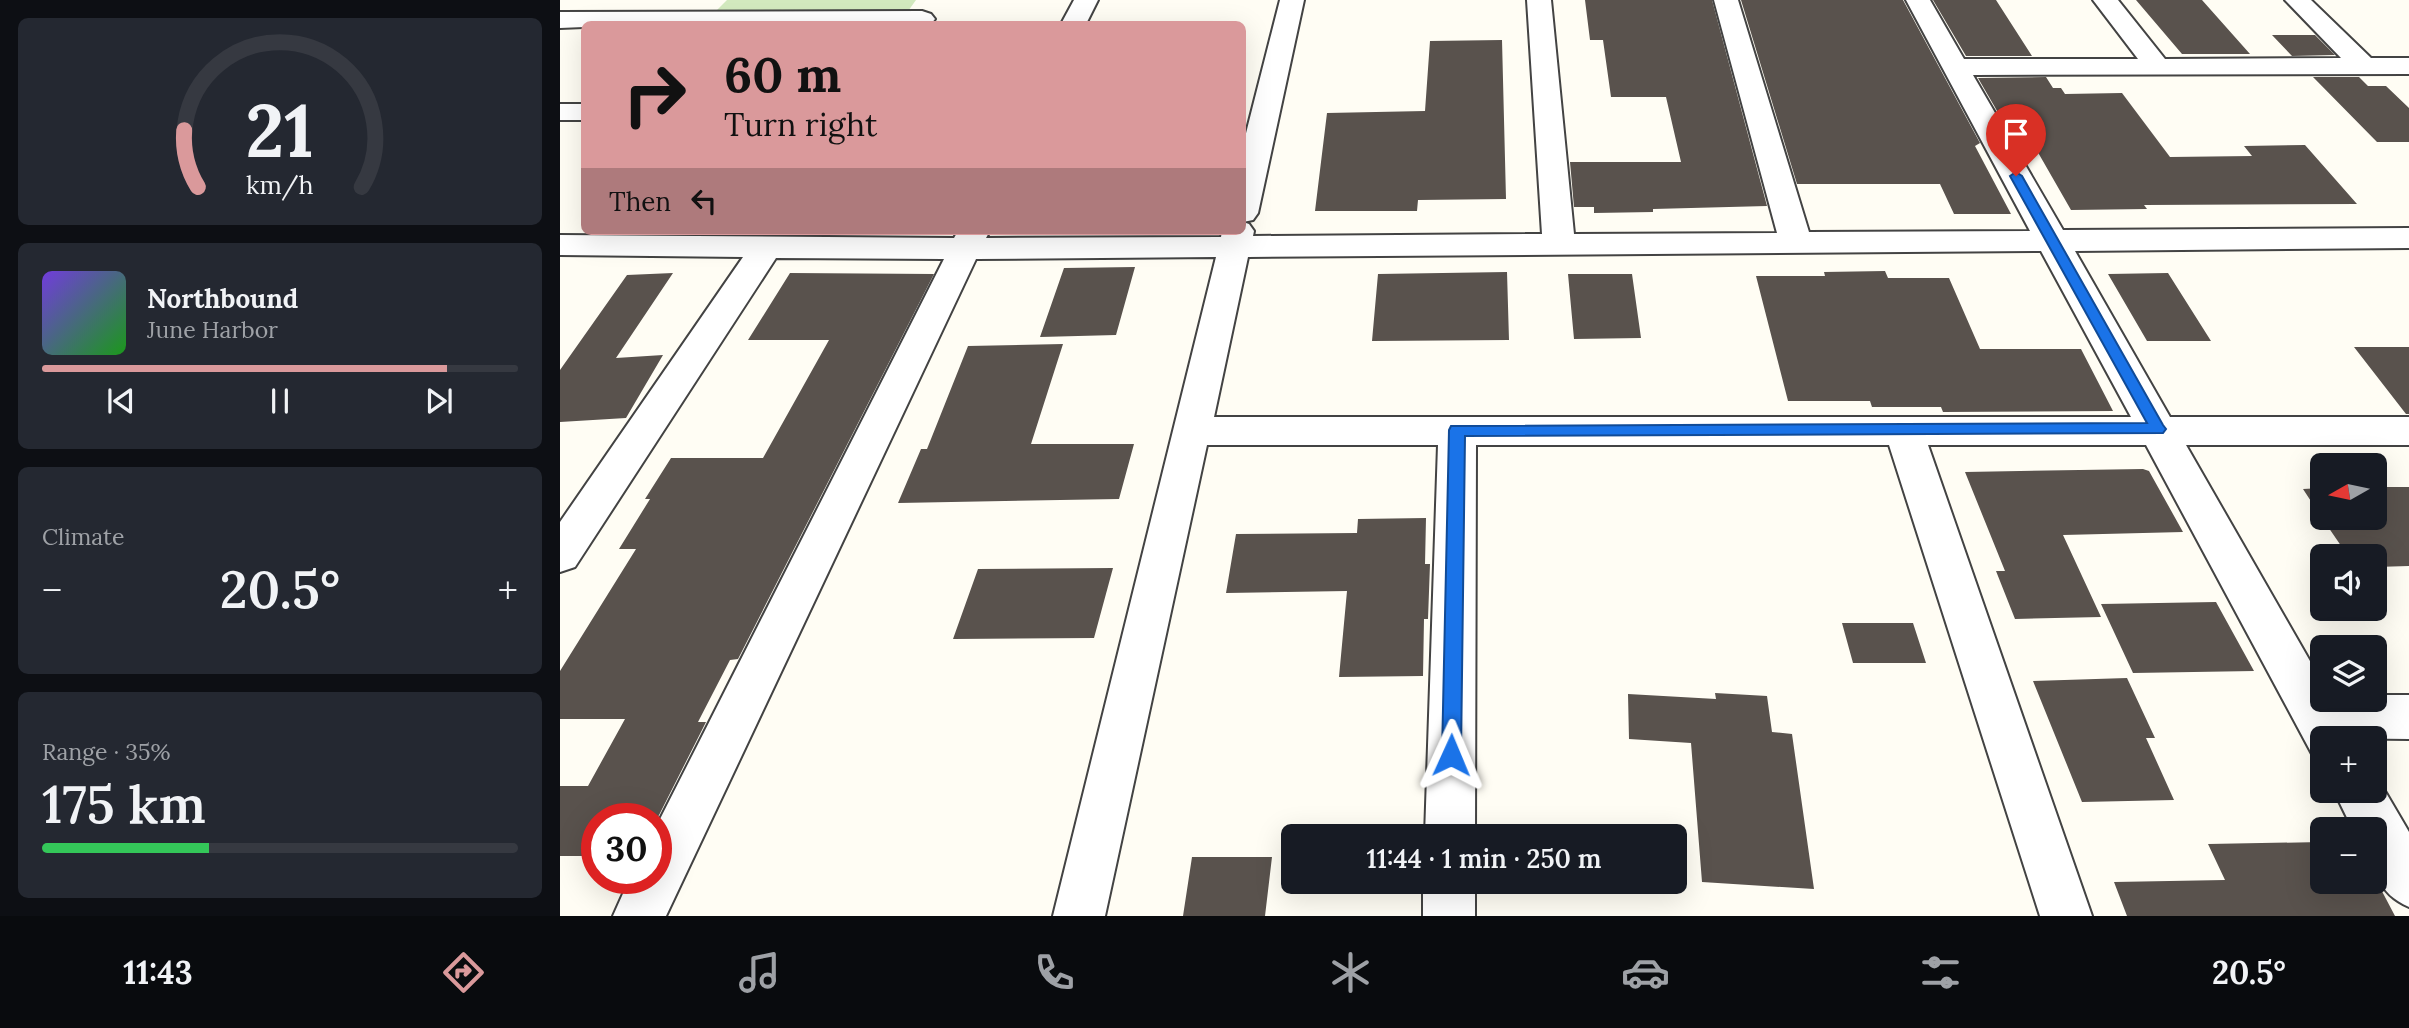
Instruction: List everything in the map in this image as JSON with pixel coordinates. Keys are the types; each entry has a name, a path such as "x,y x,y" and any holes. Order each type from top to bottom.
{"street":[{"path":"560,6 567,0"},
{"path":"690,20 710,0"},
{"path":"1076,21 1086,0"},
{"path":"1246,196 1292,0"},
{"path":"1539,0 1559,246"},
{"path":"1726,0 1796,243"},
{"path":"1918,0 2322,726"},
{"path":"2105,0 2158,67"},
{"path":"2297,0 2364,66"},
{"path":"560,20 925,15"},
{"path":"1954,67 2409,66"},
{"path":"560,112 581,112"},
{"path":"1246,230 1559,246 2409,238"},
{"path":"560,244 767,246 1104,235"},
{"path":"1079,916 1237,235"},
{"path":"639,916 970,240"},
{"path":"560,555 767,246"},
{"path":"1903,429 2066,916"},
{"path":"1450,824 1457,430"},
{"path":"1192,431 2409,431"},
{"path":"2331,726 2409,716"},
{"path":"2365,803 2409,881"},
{"path":"1449,894 1449,916"}],"green space":[{"path":"727,0 916,0 906,14 714,13"}],"building":[{"path":"1585,0 1712,0 1767,206 1594,213 1594,207 1574,207 1570,162 1681,162 1666,97 1611,97 1603,40 1590,40"},
{"path":"1741,0 1903,0 1980,143 1975,146 2011,214 1954,214 1940,184 1797,184"},
{"path":"1933,0 1996,0 2032,56 1966,56"},
{"path":"2136,0 2202,0 2250,54 2182,54"},
{"path":"2272,35 2315,35 2335,55 2292,56"},
{"path":"1502,40 1506,199 1418,200 1417,211 1315,211 1327,113 1425,111 1430,41"},
{"path":"2046,77 2053,88 2061,88 2065,94 2122,93 2170,157 2252,156 2244,146 2305,145 2357,204 2144,205 2147,209 2071,210 2020,121 2007,128 1978,78"},
{"path":"2313,77 2359,77 2368,86 2386,86 2409,108 2409,142 2377,142"},
{"path":"1135,267 1116,335 1040,337 1064,268"},
{"path":"1885,271 1888,278 1949,278 1980,349 2081,349 2113,411 1943,412 1941,407 1872,407 1870,401 1788,401 1756,276 1825,276 1824,272"},
{"path":"1507,272 1509,340 1372,341 1378,274"},
{"path":"673,273 616,358 663,355 626,418 560,422 560,370 627,275"},
{"path":"790,273 934,274 738,659 730,660 698,722 706,722 665,803 581,803 581,856 560,856 560,786 588,786 625,719 560,719 560,671 636,549 619,549 650,499 645,499 671,458 763,458 829,340 748,340"},
{"path":"2168,273 2211,341 2147,341 2108,274"},
{"path":"1568,274 1632,274 1641,338 1574,339"},
{"path":"1063,344 1031,444 1134,444 1119,499 898,503 921,449 927,449 968,346"},
{"path":"2354,347 2409,347 2409,414 2406,414"},
{"path":"2149,471 2183,532 2063,535 2101,617 2015,619 1996,571 2005,571 1965,472"},
{"path":"2387,487 2409,487 2409,566 2387,567 2387,544 2340,544 2330,530 2387,530"},
{"path":"2303,489 2310,489 2310,500"},
{"path":"1426,518 1425,564 1430,564 1428,619 1424,619 1423,676 1339,677 1347,591 1226,593 1236,534 1357,533 1358,519"},
{"path":"1113,568 1094,638 953,639 978,569"},
{"path":"2216,602 2254,671 2133,673 2101,604"},
{"path":"1842,623 1913,623 1926,663 1853,663"},
{"path":"2127,678 2155,738 2146,738 2174,800 2082,802 2033,681"},
{"path":"1715,693 1767,696 1772,732 1792,734 1814,889 1702,882 1691,743 1629,739 1628,694 1716,699"},
{"path":"2310,842 2310,894 2383,894 2395,916 2127,916 2114,882 2225,880 2208,844"},
{"path":"1192,857 1272,857 1265,916 1183,916"}],"route":[{"path":"1451,755 1457,430 2158,429 2016,176"}]}
